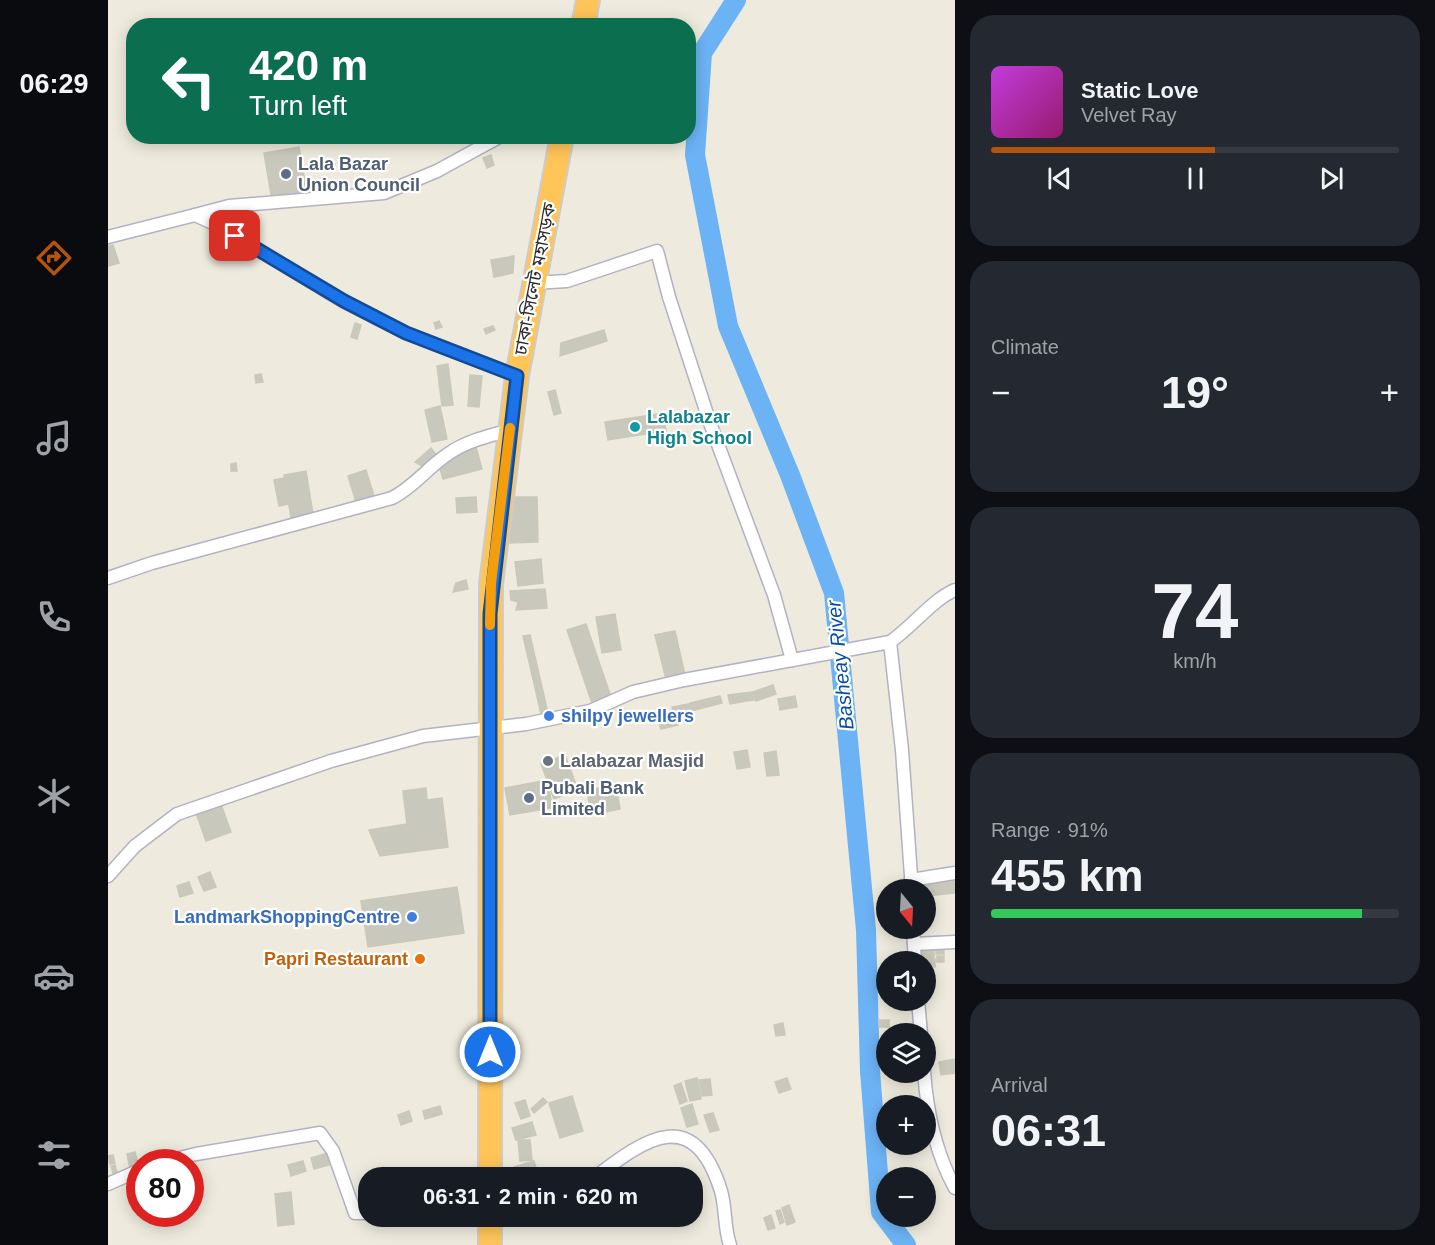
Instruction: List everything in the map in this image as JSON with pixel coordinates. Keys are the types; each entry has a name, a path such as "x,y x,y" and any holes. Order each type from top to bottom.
{"highway":[{"path":"585,18 588,0"},
{"name":"ঢাকা-সিলেট মহাসড়ক","path":"490,1167 491,584 517,376 560,144"},
{"path":"490,1227 490,1245"}],"street":[{"path":"108,237 230,206 384,193 437,171 486,144"},
{"path":"195,215 217,225 344,301 396,327 517,376"},
{"path":"534,284 567,282 657,251 669,297 710,423 797,658"},
{"path":"108,578 152,563 392,498 405,491 450,452 474,441 510,430"},
{"path":"108,876 135,846 177,814 299,771 423,736 464,729 490,730 590,711 633,692 663,685 890,642 911,627 931,605 955,590"},
{"path":"890,642 902,750 912,879"},
{"path":"934,879 955,873"},
{"path":"914,939 914,951"},
{"path":"914,944 955,942"},
{"path":"925,1083 926,1097 938,1144 955,1188"},
{"path":"204,1153 320,1133 329,1143 355,1213 358,1213"},
{"path":"608,1167 623,1156 662,1137 684,1136 705,1153 721,1192 730,1245"},
{"path":"108,1184 126,1176"}],"building":[{"name":"Lala Bazar Union Council","path":"299,147 307,194 272,201 264,153"},
{"path":"491,155 494,165 487,168 483,158"},
{"path":"113,245 119,263 109,266 108,246"},
{"path":"514,256 513,273 494,277 491,260"},
{"path":"439,321 442,327 436,329 434,323"},
{"path":"355,323 361,325 357,339 351,337"},
{"path":"493,326 495,330 486,334 484,329"},
{"path":"604,330 607,341 560,356 561,343"},
{"path":"448,364 453,405 442,406 437,366"},
{"path":"261,374 263,382 256,383 255,375"},
{"path":"470,375 482,376 479,407 468,406"},
{"path":"555,390 561,413 554,415 548,392"},
{"path":"440,406 447,439 432,442 425,410"},
{"name":"Lalabazar High School","path":"663,413 666,431 608,440 605,422"},
{"path":"476,447 482,469 443,479 440,469 455,452"},
{"path":"431,448 437,456 424,467 415,462"},
{"path":"236,463 237,471 231,471 231,464"},
{"path":"366,470 374,496 356,502 348,476"},
{"path":"306,471 313,514 291,518 284,475"},
{"path":"284,478 289,504 279,506 274,480"},
{"path":"476,497 477,512 457,513 456,498"},
{"path":"508,497 537,497 538,542 509,543"},
{"path":"541,559 543,583 518,586 515,562"},
{"path":"466,580 468,589 453,592 456,583"},
{"path":"545,589 547,608 516,610 518,602 511,600 510,591"},
{"path":"615,614 621,650 602,653 596,617"},
{"path":"586,624 611,697 592,703 567,630"},
{"path":"675,631 685,675 666,679 655,635"},
{"path":"665,633 669,644 661,646 655,635"},
{"path":"530,635 548,713 541,714 523,636"},
{"path":"773,685 776,694 756,701 753,692"},
{"path":"752,692 754,700 730,704 728,695"},
{"path":"720,696 722,703 691,711 690,703"},
{"path":"795,696 797,707 780,710 778,699"},
{"path":"689,704 690,712 674,715 672,707"},
{"path":"675,715 678,725 661,729 658,720"},
{"path":"747,750 750,767 737,769 734,752"},
{"path":"776,751 779,775 767,776 764,753"},
{"path":"565,755 578,790 554,799 541,764"},
{"name":"Pubali Bank Limited","path":"548,780 552,808 510,815 505,788"},
{"path":"616,785 620,809 591,815 587,790"},
{"path":"426,788 427,800 442,798 448,847 380,856 369,830 407,824 403,791"},
{"path":"221,804 231,832 206,841 196,813"},
{"path":"210,872 216,887 204,891 198,877"},
{"path":"955,879 955,893 936,895 936,881"},
{"path":"189,882 193,893 180,897 177,886"},
{"name":"LandmarkShoppingCentre","path":"457,887 464,933 368,947 361,901"},
{"path":"934,948 934,951 918,951 918,949"},
{"path":"936,948 944,948 944,954 936,954"},
{"path":"937,956 944,956 944,962 937,962"},
{"path":"879,1020 889,1020 889,1023 879,1023"},
{"path":"783,1023 785,1035 776,1036 774,1025"},
{"path":"955,1059 955,1073 941,1075 939,1062"},
{"path":"697,1078 701,1099 690,1101 685,1081"},
{"path":"787,1078 791,1089 779,1093 775,1082"},
{"path":"710,1079 712,1095 702,1096 699,1080"},
{"path":"681,1083 687,1101 680,1104 674,1086"},
{"path":"572,1096 583,1131 560,1138 549,1103"},
{"path":"543,1098 547,1102 534,1113 531,1109"},
{"path":"525,1100 530,1116 521,1119 515,1103"},
{"path":"692,1104 698,1124 687,1127 681,1108"},
{"path":"440,1106 442,1114 425,1119 423,1111"},
{"path":"409,1111 412,1121 401,1125 398,1115"},
{"path":"713,1113 719,1130 710,1132 704,1115"},
{"path":"532,1122 536,1135 516,1140 512,1128"},
{"path":"518,1140 530,1140 532,1160 520,1161"},
{"path":"328,1153 332,1164 314,1169 311,1158"},
{"path":"113,1155 115,1163 110,1164 108,1156"},
{"path":"303,1161 306,1171 291,1176 288,1165"},
{"path":"534,1161 536,1167 514,1167"},
{"path":"115,1165 117,1172 113,1173 111,1166"},
{"path":"291,1192 294,1224 278,1226 275,1194"},
{"path":"789,1205 795,1222 787,1225 782,1208"},
{"path":"780,1210 784,1222 780,1224 776,1211"},
{"path":"771,1215 775,1228 768,1230 764,1218"}],"waterway":[{"name":"Basheay River","path":"696,140 702,53 736,0"},
{"name":"Basheay River","path":"696,144 695,155 728,326 790,475 834,593 866,930 870,1071 881,1212 906,1245"}],"slow traffic":[{"path":"490,625 491,584 510,428"}],"place":[{"name":"Lala Bazar Union Council","path":"286,174"},
{"name":"Lalabazar High School","path":"635,427"},
{"name":"shilpy jewellers","path":"549,716"},
{"name":"Lalabazar Masjid","path":"548,761"},
{"name":"Pubali Bank Limited","path":"529,798"},
{"name":"LandmarkShoppingCentre","path":"412,917"},
{"name":"Papri Restaurant","path":"420,959"}],"route":[{"path":"235,236 344,301 406,333 517,376 491,584 490,1052"}]}
